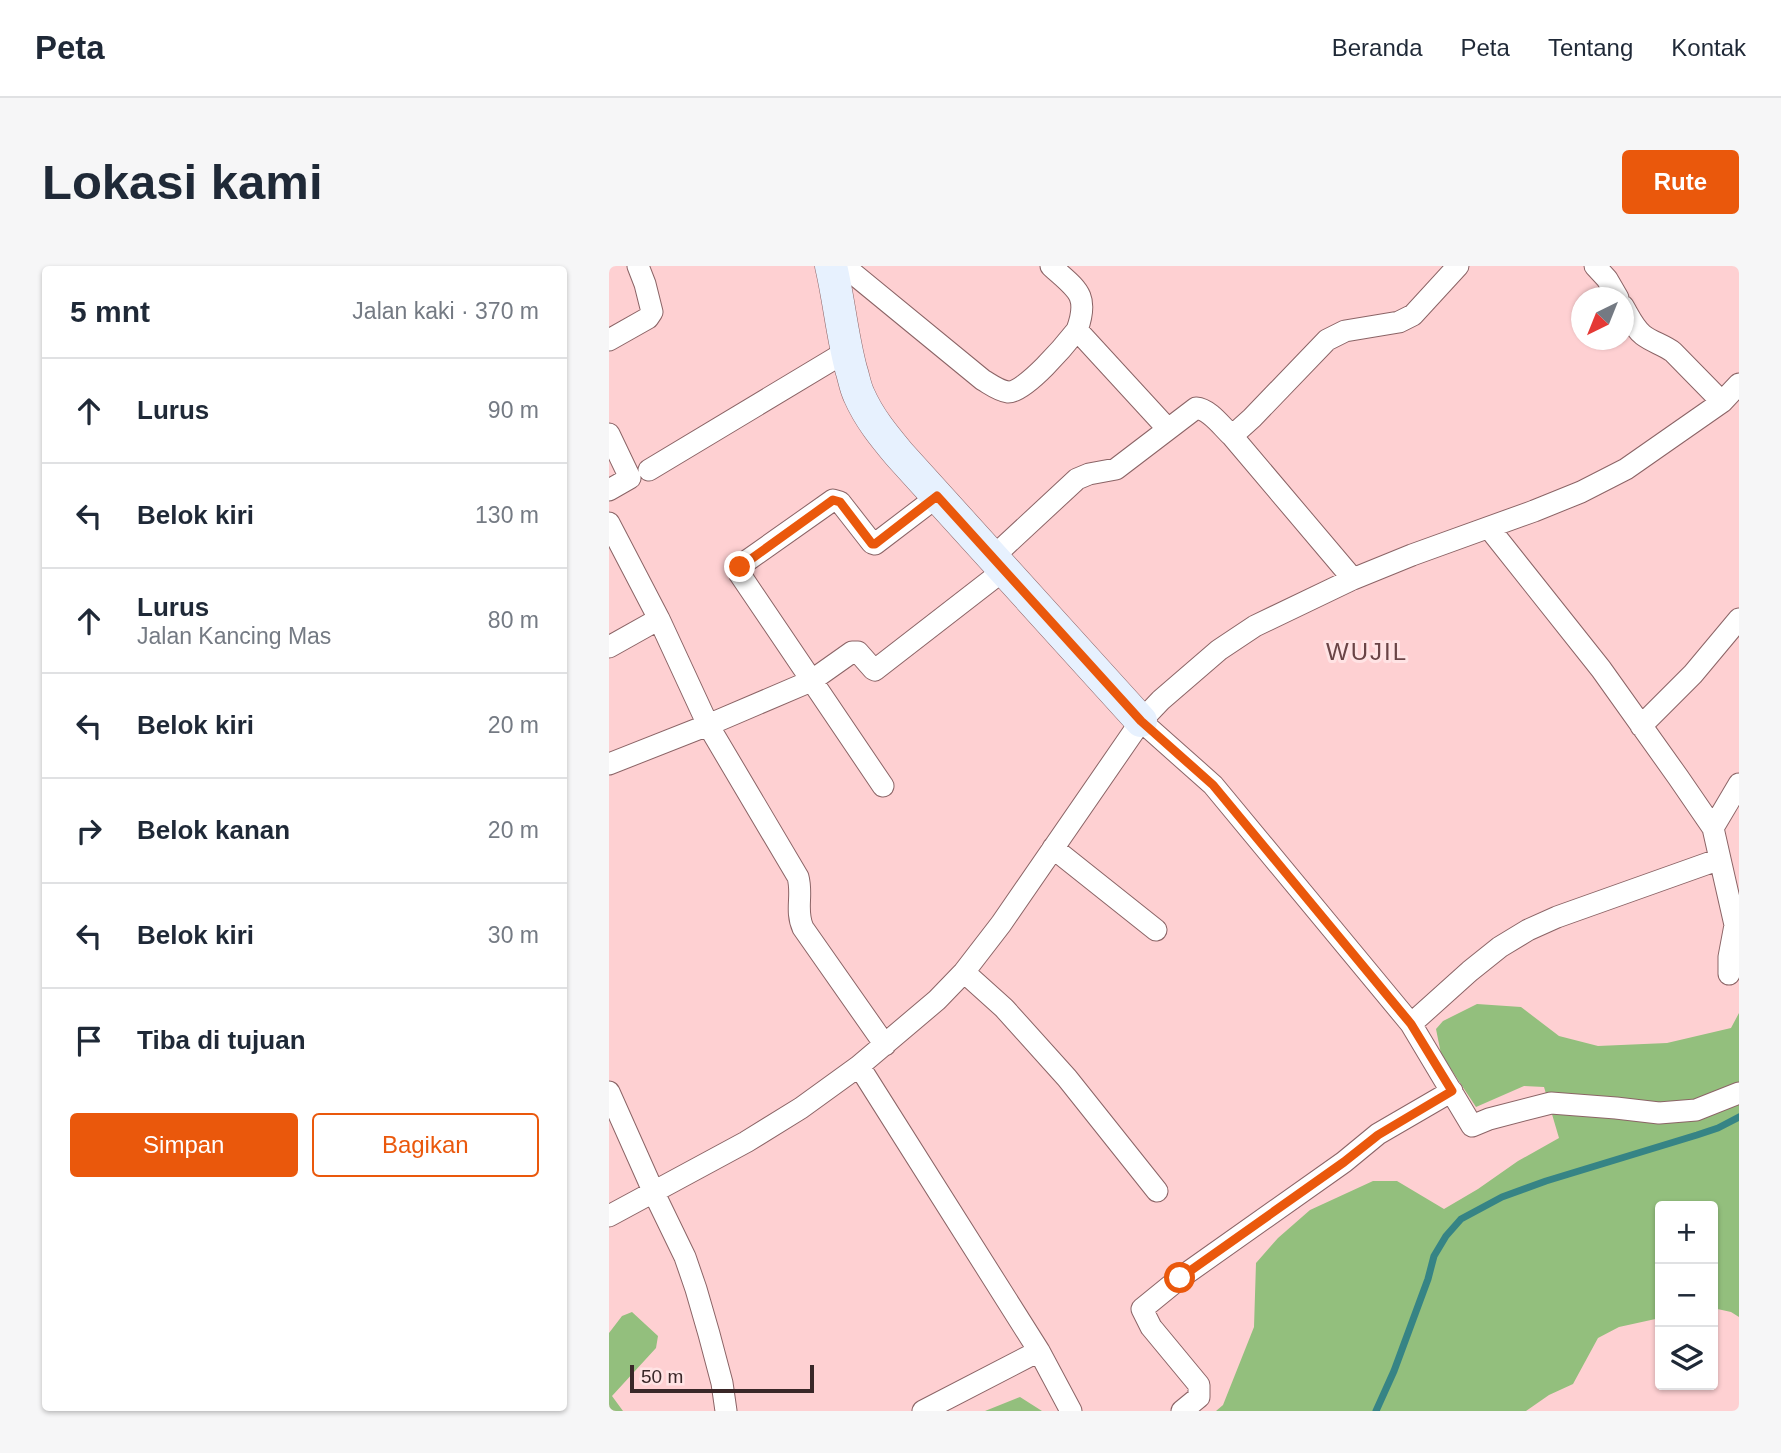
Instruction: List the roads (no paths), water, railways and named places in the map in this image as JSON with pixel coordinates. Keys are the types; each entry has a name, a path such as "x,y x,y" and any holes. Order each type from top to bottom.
{"street":[{"path":"609,340 648,318 652,312 638,266"},
{"path":"831,266 857,392 883,435 1141,721 1213,785 1411,1024 1472,1126 1551,1103 1659,1113 1696,1111 1739,1093"},
{"path":"844,266 983,380 1001,390 1011,392 1024,386 1065,345 1077,330 1082,316 1082,299 1078,291 1051,266"},
{"path":"1232,436 1328,340 1345,331 1399,322 1413,315 1458,266"},
{"path":"1595,266 1612,287"},
{"path":"609,1216 654,1193 800,1108 859,1066 937,1000 964,972 1001,923 1141,721 1219,650 1255,626 1353,579 1581,492 1626,468 1733,393 1664,345 1641,334 1634,325"},
{"path":"1077,330 1167,428"},
{"path":"649,470 847,351"},
{"path":"609,764 811,681 852,652 858,652 873,670 879,668 999,564 1077,479 1116,469 1196,408 1201,408 1232,436 1353,579"},
{"path":"609,434 630,478 609,490"},
{"path":"883,786 739,573 741,565 833,500 840,502 872,544 875,544 937,496"},
{"path":"609,523 659,618 708,725 798,877 801,888 799,919 803,928 885,1045"},
{"path":"1489,528 1601,669 1713,828 1735,925 1729,974"},
{"path":"609,647 659,618"},
{"path":"1641,726 1693,674 1739,619"},
{"path":"1713,828 1739,783"},
{"path":"1053,848 1156,930"},
{"path":"1411,1024 1480,963 1528,930 1557,917 1720,859"},
{"path":"964,972 1004,1008 1067,1078 1157,1191"},
{"path":"859,1066 1039,1351 1071,1411"},
{"path":"1182,1411 1199,1397 1199,1384 1151,1327 1142,1309 1180,1278 1378,1135 1452,1091"},
{"path":"609,1092 685,1257 722,1383 726,1411"},
{"path":"923,1411 1039,1351"}],"waterway":[{"path":"1376,1411 1394,1371 1434,1256 1461,1219 1502,1197 1718,1128 1739,1117"}],"district":[{"name":"WUJIL","path":"1367,652"}]}
